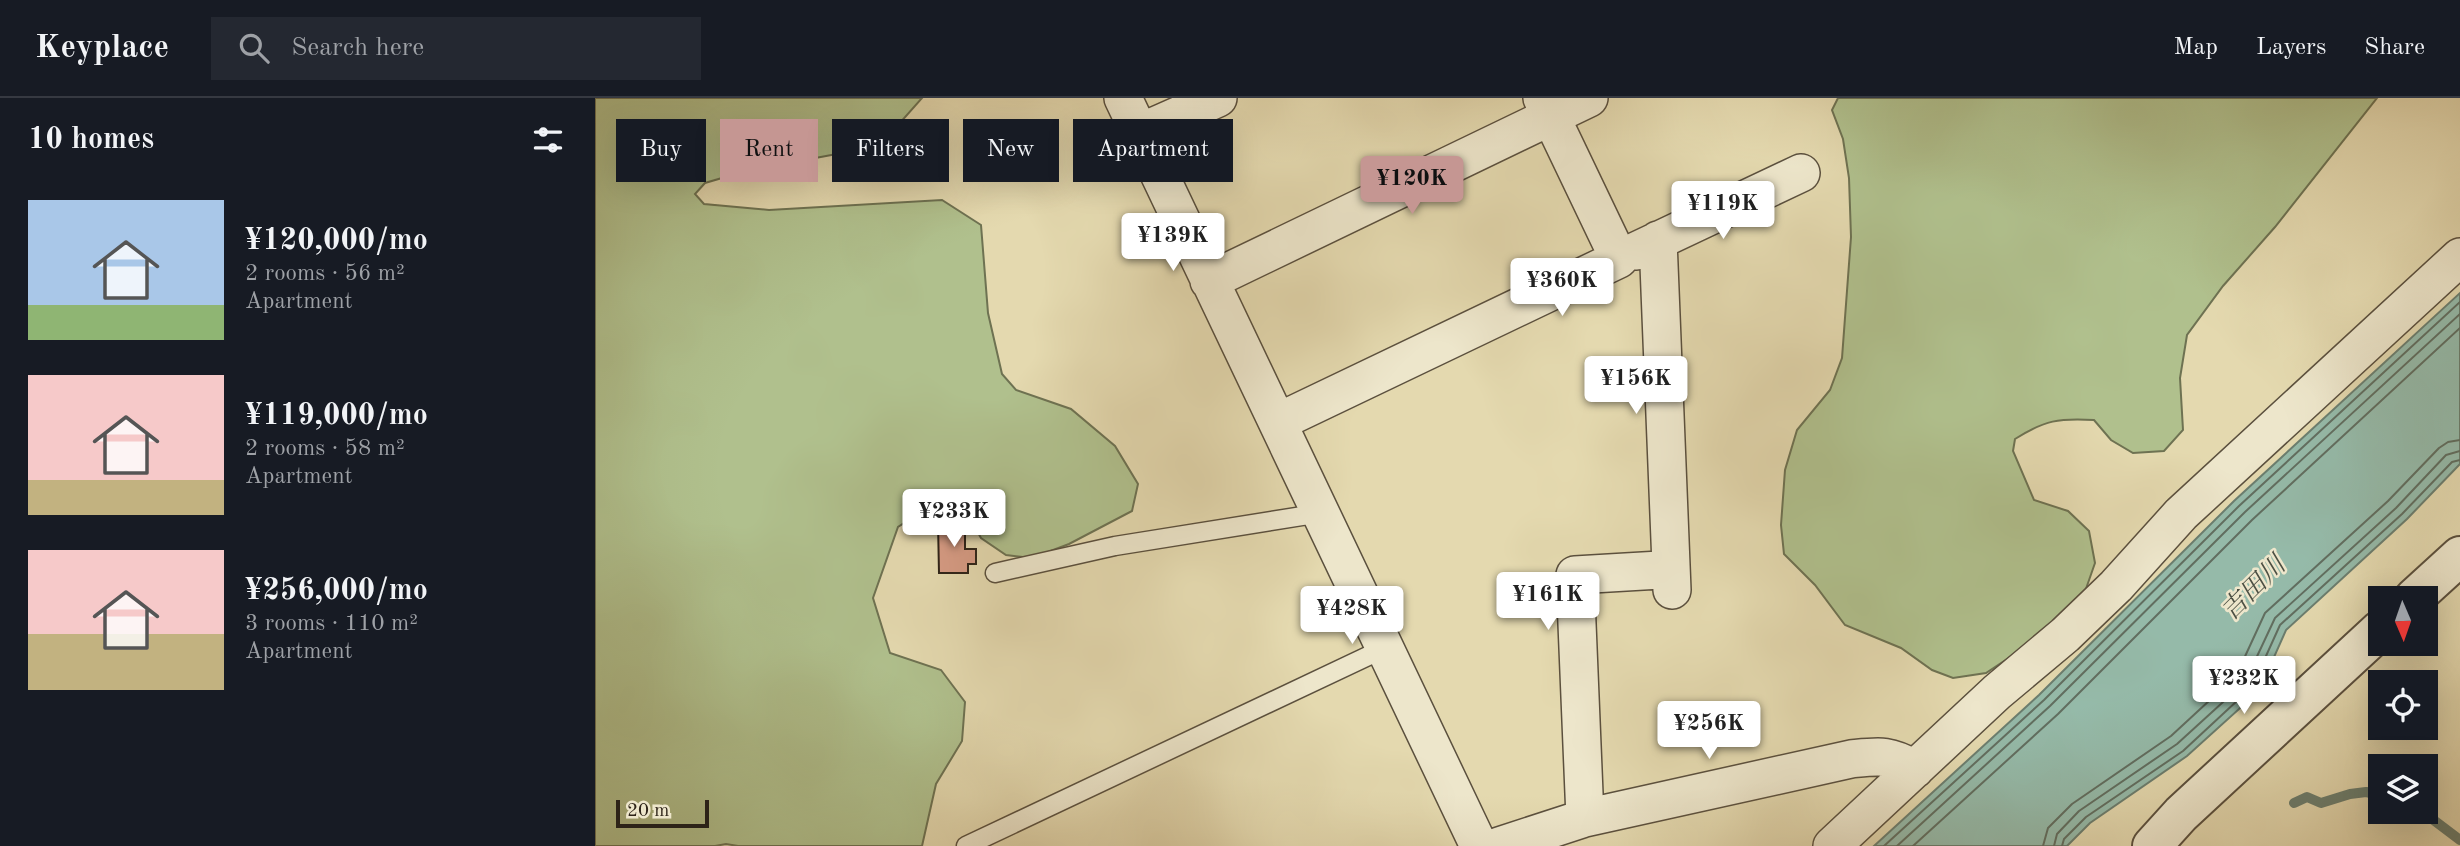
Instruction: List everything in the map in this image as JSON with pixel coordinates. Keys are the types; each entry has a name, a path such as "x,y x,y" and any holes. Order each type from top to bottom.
{"street":[{"path":"1123,98 1133,119"},
{"path":"1171,119 1218,98"},
{"path":"1209,281 1546,107 1589,98"},
{"path":"1546,107 1619,259"},
{"path":"1278,422 1801,173"},
{"path":"1162,182 1479,846"},
{"path":"1585,818 1574,575 1660,570 1672,578 1658,240"},
{"path":"1832,846 1997,692 2065,635 2116,586 2181,514 2460,257"},
{"path":"2427,586 2460,556"},
{"path":"2152,846 2181,814 2368,641"},
{"path":"1499,846 1585,818 1851,759 1877,756 1895,758 1915,769"}],"lane":[{"path":"995,573 1115,546 1321,513"},
{"path":"966,846 1385,648"}],"green space":[{"path":"595,98 922,98 903,119 832,119 832,155 818,158 818,119 720,119 720,179 705,183 695,194 704,204 769,210 942,200 981,225 988,313 1002,374 1016,390 1071,409 1115,446 1138,484 1132,511 1069,544 1032,558 1006,555 981,538 969,516 948,506 920,513 898,527 873,598 890,653 941,670 965,702 962,741 936,784 922,846 595,846"},
{"path":"1838,98 2377,98 2275,227 2223,286 2187,335 2180,378 2183,430 2164,451 2133,453 2111,440 2094,420 2071,419 2053,422 2015,439 2013,451 2034,500 2068,511 2089,531 2095,563 2081,603 2042,636 1986,673 1953,678 1932,670 1901,648 1845,625 1815,585 1784,554 1781,525 1785,470 1797,430 1830,390 1842,358 1851,237 1849,178 1843,139 1832,110"}],"water":[{"name":"吉田川","path":"2460,293 2460,464 2407,519 2286,630 2259,691 2187,756 2090,823 2067,846 1874,846 2039,695 2234,501"}],"building":[{"path":"965,522 965,549 976,549 976,564 968,564 968,573 939,573 938,523"}],"waterway":[{"path":"2294,803 2307,797 2321,803 2350,794 2368,792"},
{"path":"2438,823 2460,840"}]}
